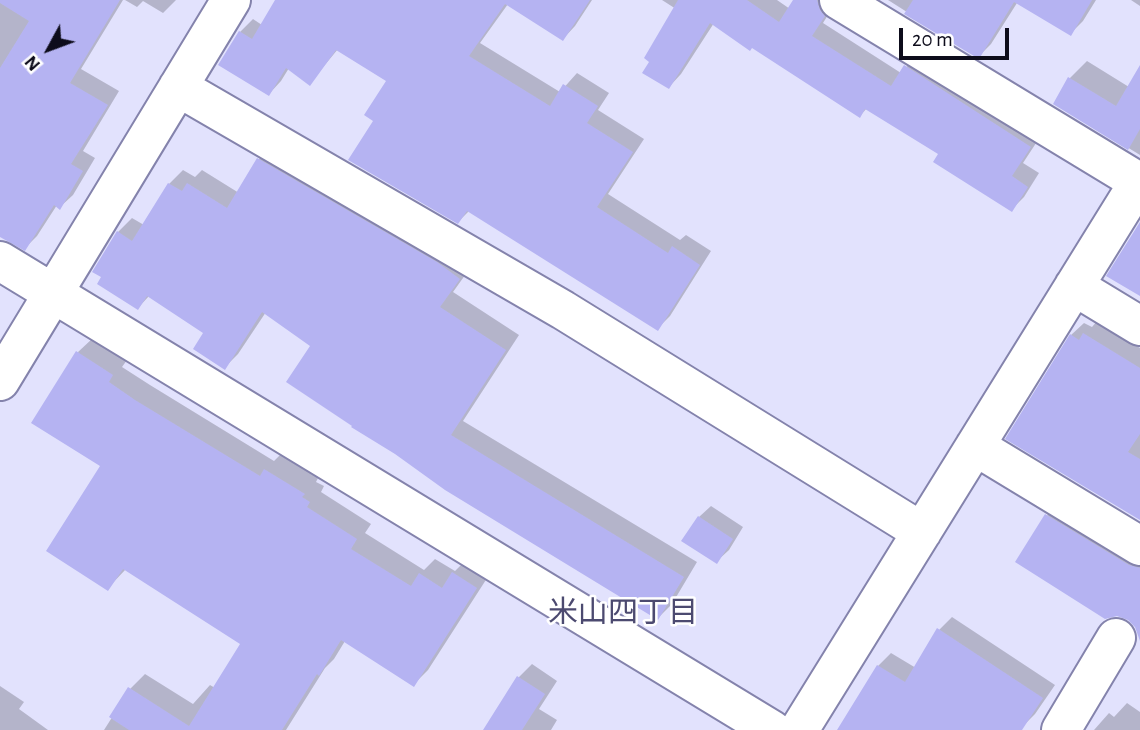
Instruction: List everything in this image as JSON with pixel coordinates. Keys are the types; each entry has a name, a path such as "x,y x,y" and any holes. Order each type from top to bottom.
{"street":[{"path":"0,381 231,0"},
{"path":"799,730 1139,181 839,0"},
{"path":"178,87 563,310 922,532"},
{"path":"0,261 772,730"},
{"path":"1074,286 1140,326"},
{"path":"975,446 1140,546"},
{"path":"1060,730 1116,638"}],"building":[{"path":"0,0 120,0 70,83 108,105 71,164 83,171 60,210 54,205 25,251 0,237 0,68 29,21 0,3"},
{"path":"275,0 590,0 563,41 505,4 469,56 550,106 563,84 598,106 587,123 633,152 597,207 668,253 672,246 700,265 658,331 467,211 458,224 348,160 373,121 364,115 386,81 336,50 310,86 286,68 269,96 218,65 239,31 252,39"},
{"path":"678,0 747,0 779,22 793,0 817,0 825,16 812,36 891,86 904,65 1031,147 1012,176 1028,187 1012,212 933,162 938,154 865,109 860,118 752,48 750,51 710,23 669,89 642,73 649,62 644,58"},
{"path":"913,0 1092,0 1071,36 1014,2 979,59 904,14"},
{"path":"1140,65 1140,129 1128,150 1053,104 1068,77 1116,106"},
{"path":"257,158 437,262 460,279 440,307 506,350 451,435 684,577 658,620 445,490 286,382 310,346 262,312 225,370 193,349 203,333 147,296 138,310 97,284 101,277 92,272 117,231 132,241 168,183 182,191 187,183 227,208"},
{"path":"1140,222 1140,296 1106,276"},
{"path":"1083,333 1140,368 1140,434 1128,452 1140,459 1140,520 1005,439 1070,334 1079,340"},
{"path":"76,351 113,375 109,382 135,400 260,476 264,469 305,494 302,497 310,502 307,507 357,539 351,549 411,586 419,573 442,588 452,572 477,588 414,687 341,640 282,730 129,730 109,717 128,687 189,726 240,644 123,569 108,591 46,551 100,466 31,423"},
{"path":"1045,514 1129,565 1140,568 1140,641 1135,627 1128,620 1117,616 1105,619 1015,562"},
{"path":"698,516 733,539 717,564 681,541"},
{"path":"937,628 1043,698 1022,730 837,730 877,665 905,682"},
{"path":"517,676 545,694 522,730 483,730"}],"district":[{"name":"米山四丁目","path":"623,613"}]}
